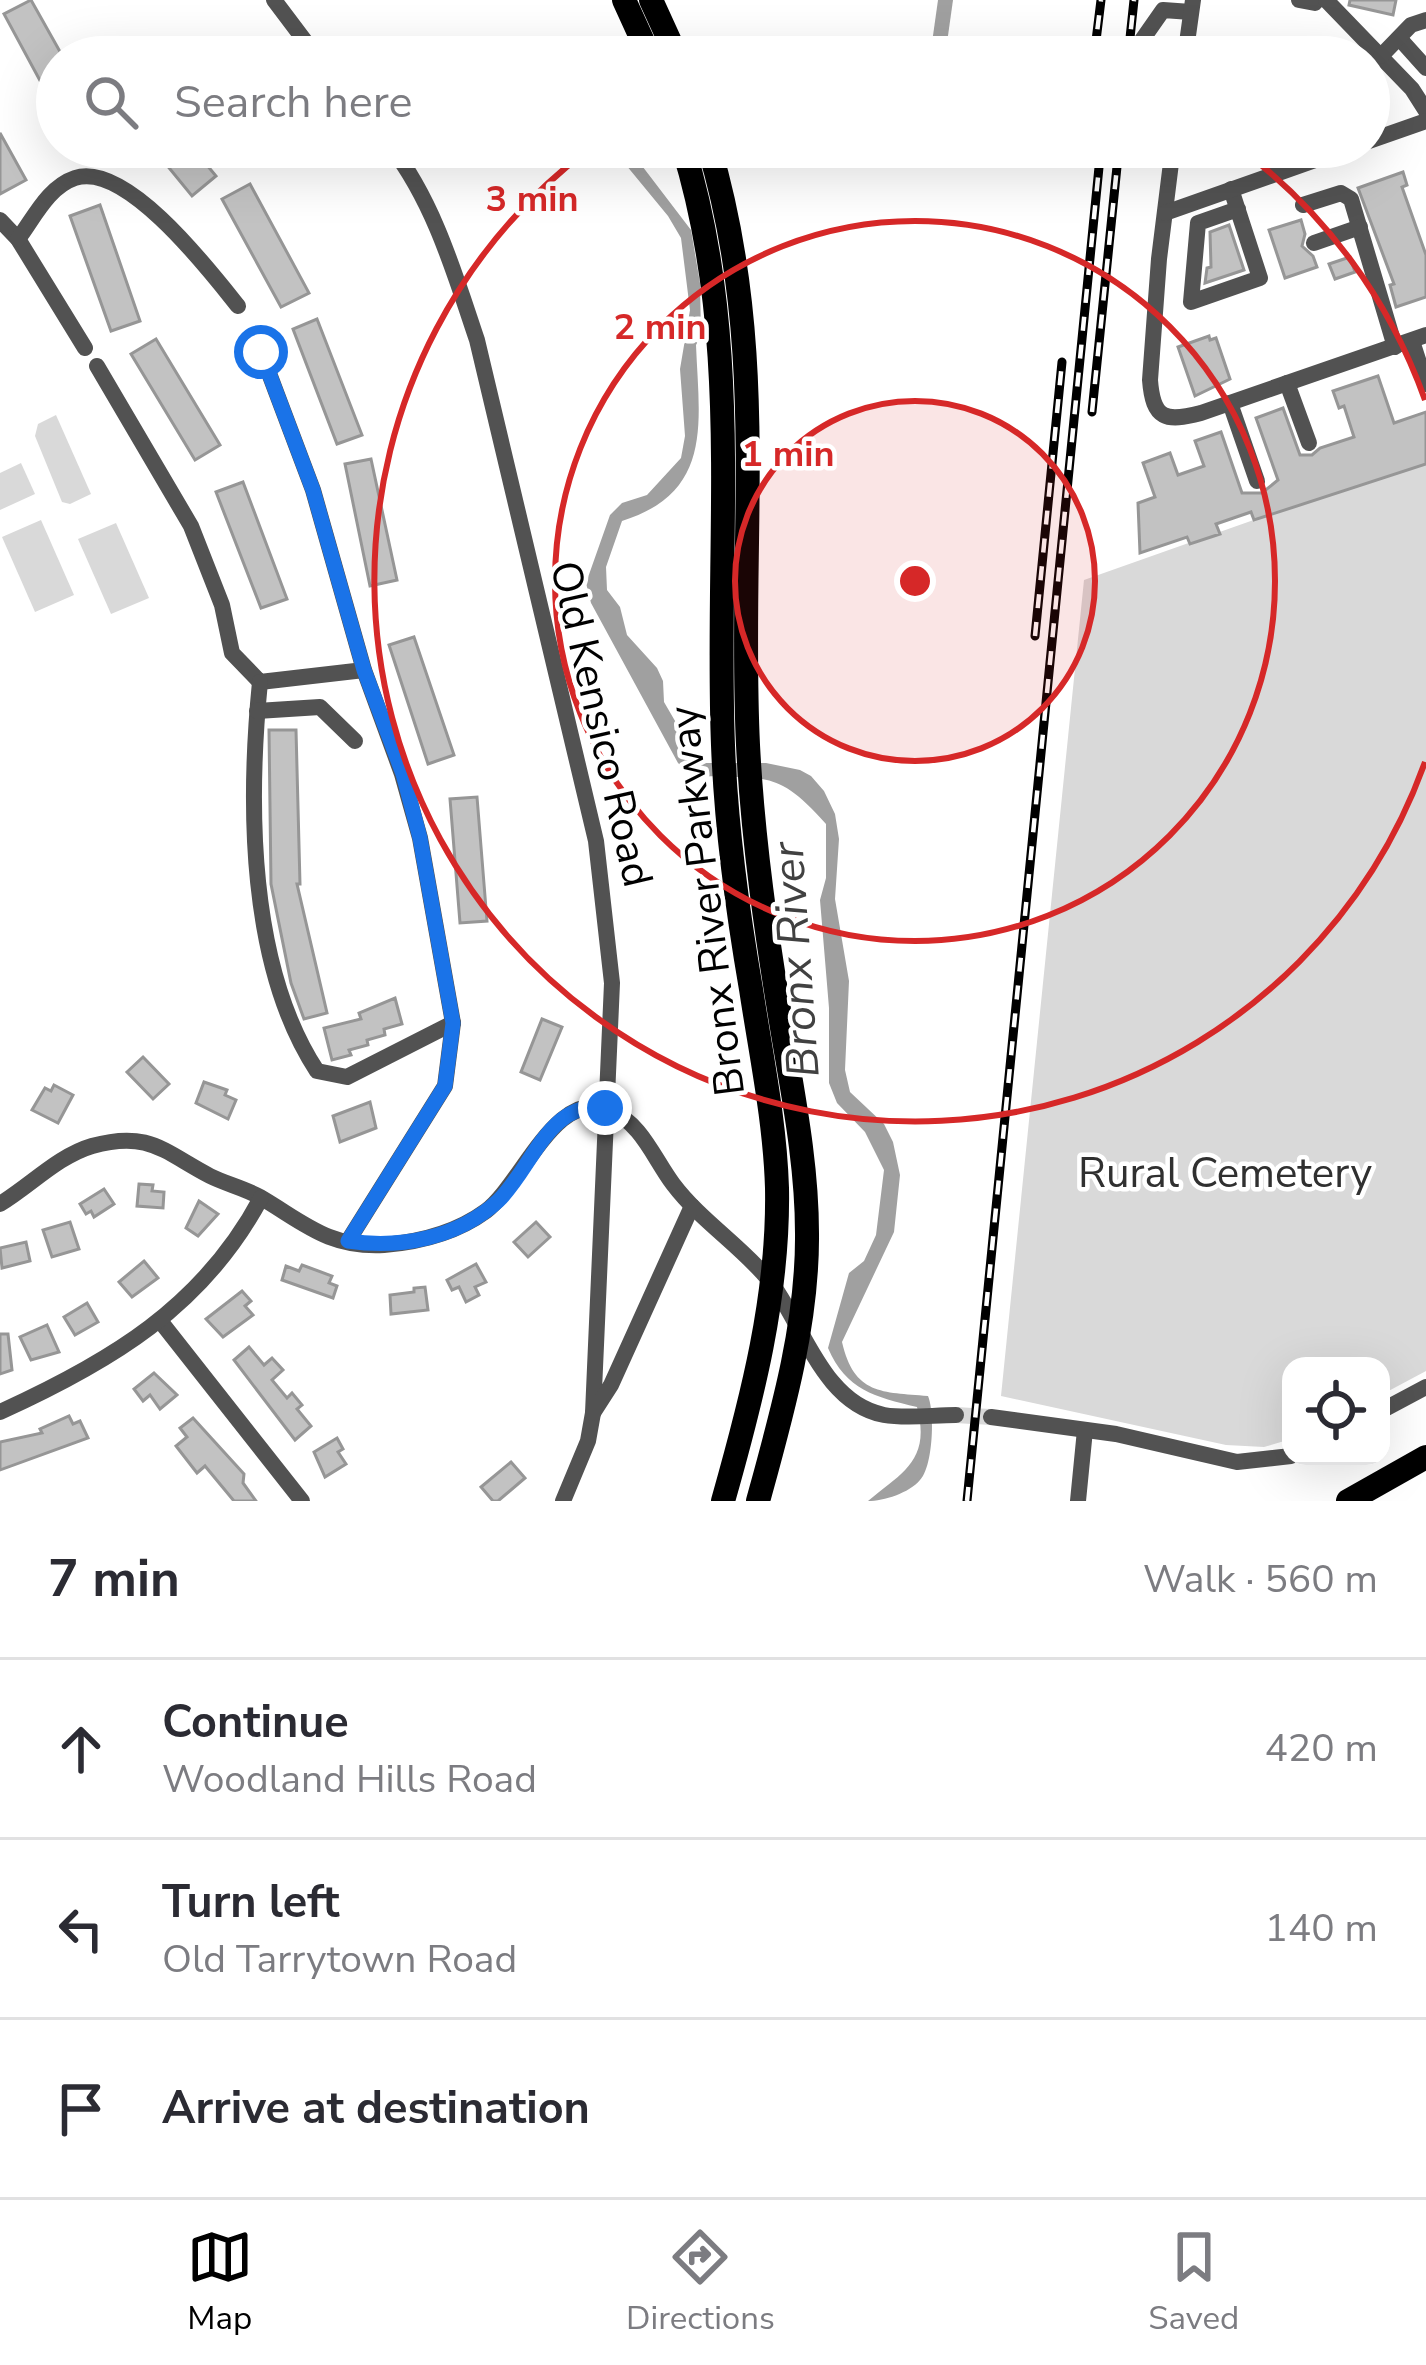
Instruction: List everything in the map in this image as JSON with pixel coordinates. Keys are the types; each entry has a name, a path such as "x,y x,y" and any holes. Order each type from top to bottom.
{"highway":[{"path":"624,0 640,36"},
{"path":"651,0 667,36"},
{"name":"Bronx River Parkway","path":"688,168 710,251 722,347 720,635 739,790 739,911 774,1142 777,1210 772,1284 753,1389 723,1501"},
{"name":"Bronx River Parkway","path":"714,168 735,250 748,359 736,752"},
{"name":"Bronx River Parkway","path":"739,790 763,909 805,1180 807,1262 800,1326 758,1501"},
{"path":"1348,1501 1426,1456"}],"street":[{"path":"274,0 301,36"},
{"path":"1299,0 1316,0"},
{"path":"1326,0 1361,36"},
{"path":"1146,36 1163,10 1192,6 1188,36"},
{"path":"1390,48 1412,25 1426,20"},
{"path":"1400,40 1426,68"},
{"path":"1390,66 1426,112"},
{"path":"1390,134 1426,121"},
{"name":"Old Kensico Road","path":"404,168 452,263 477,340 596,841 612,983 592,1414 588,1441 563,1501"},
{"path":"1170,168 1150,380 1151,397 1159,412 1181,418 1411,341"},
{"path":"1165,213 1292,168"},
{"path":"18,239 54,189 77,177 94,176 155,212 238,306"},
{"path":"1231,189 1238,209 1261,278 1191,302 1198,224 1238,209"},
{"path":"1303,205 1341,193 1351,199 1426,384"},
{"path":"0,220 18,239 85,348"},
{"path":"1314,243 1360,227"},
{"path":"261,352 313,490 364,670 403,774 420,838 453,1023 445,1086 348,1241"},
{"path":"97,366 191,526 222,605 232,653 260,682 252,761 261,906 296,1039 317,1071 347,1076 453,1023"},
{"path":"1288,383 1309,443"},
{"path":"1230,403 1257,481"},
{"path":"260,682 364,670"},
{"path":"310,676 320,707 355,741"},
{"path":"257,711 320,707"},
{"path":"0,1204 71,1155 93,1146 148,1142 261,1198 310,1230 348,1241 396,1244 466,1223 511,1186 562,1117 582,1107 605,1108 628,1120 692,1206 772,1284 815,1359 857,1402 875,1413 948,1415"},
{"path":"0,1412 93,1364 160,1322 214,1271 261,1198"},
{"name":"Old Kensico Road","path":"592,1414 611,1385 692,1206"},
{"path":"160,1322 302,1501"},
{"path":"1390,1406 1426,1387"},
{"path":"992,1417 1085,1430 1237,1462 1282,1457"},
{"path":"1078,1501 1085,1430"}],"green space":[{"path":"56,415 91,494 70,504 62,502 35,436 38,424"},
{"name":"Rural Cemetery","path":"1426,459 1426,1371 1390,1390 1390,1357 1282,1357 1282,1442 1264,1447 1226,1445 1001,1396 1084,580"},
{"path":"21,463 35,494 0,510 0,473"},
{"path":"41,520 74,595 35,612 2,537"},
{"path":"116,523 149,598 111,614 78,539"}],"shaded area":[{"path":"938,0 953,0 948,36 933,36"},
{"path":"628,168 644,168 691,230 700,283 701,335 696,345 695,451 673,492 622,521 606,567 607,590 620,607 627,635 657,668 664,702 696,757 706,763 766,763 800,770 824,791 835,814 839,839 835,899 849,981 845,1070 850,1092 884,1124 900,1175 894,1232 842,1342 862,1381 884,1391 928,1396 932,1414 930,1452 920,1480 881,1500 868,1501 911,1463 920,1425 917,1407 864,1390 844,1374 828,1348 849,1273 864,1261 876,1235 884,1170 865,1132 837,1103 829,1083 829,1008 820,900 826,878 826,824 779,784 691,775 678,763 591,603 586,583 610,515 622,503 647,495 681,458 685,436 680,369 690,310 681,238"}],"building":[{"path":"31,0 51,36 36,36 36,73 4,14"},
{"path":"1350,0 1396,0 1393,15 1349,5"},
{"path":"0,133 26,180 0,194"},
{"path":"169,168 209,168 216,176 192,196"},
{"path":"1403,172 1407,185 1402,187 1426,255 1426,297 1396,307 1390,285 1394,284 1358,188"},
{"path":"250,184 309,293 281,307 222,199"},
{"path":"100,205 140,321 111,331 70,216"},
{"path":"1301,220 1302,246 1317,267 1285,278 1269,230"},
{"path":"1229,225 1244,270 1205,283 1211,267 1210,232"},
{"path":"1350,257 1355,272 1335,279 1329,264"},
{"path":"317,319 362,435 337,444 293,329"},
{"path":"1216,338 1230,379 1195,396 1178,347"},
{"path":"156,339 220,445 195,460 131,354"},
{"path":"1378,376 1394,423 1426,412 1426,464 1254,520 1251,512 1216,524 1220,534 1190,544 1187,537 1140,553 1138,503 1155,497 1143,463 1170,453 1178,475 1204,466 1195,441 1221,432 1242,493 1262,493 1278,480 1256,418 1283,408 1300,455 1312,455 1354,437 1344,406 1339,408 1333,391"},
{"path":"371,459 397,580 370,586 345,464"},
{"path":"243,482 287,599 261,608 216,492"},
{"path":"414,637 454,755 428,764 389,645"},
{"path":"269,730 296,730 297,884 327,1013 304,1019 291,983 271,884"},
{"path":"477,797 487,921 460,923 450,799"},
{"path":"395,998 402,1024 384,1029 385,1035 367,1040 368,1045 349,1050 351,1055 332,1060 324,1028 361,1019 359,1013"},
{"path":"542,1019 562,1027 540,1080 521,1072"},
{"path":"143,1057 169,1084 153,1099 127,1072"},
{"path":"204,1082 227,1090 225,1095 236,1100 228,1119 196,1103"},
{"path":"54,1085 73,1095 58,1123 32,1110 45,1088 51,1091"},
{"path":"370,1102 376,1128 340,1142 333,1116"},
{"path":"139,1184 164,1192 163,1208 137,1206"},
{"path":"104,1189 114,1204 94,1217 91,1211 86,1214 80,1204"},
{"path":"199,1201 218,1214 198,1236 186,1228"},
{"path":"70,1222 79,1249 52,1257 43,1230"},
{"path":"536,1222 550,1237 528,1257 514,1242"},
{"path":"26,1242 30,1261 2,1268 0,1248"},
{"path":"144,1261 158,1278 132,1297 119,1282"},
{"path":"476,1264 486,1282 475,1287 479,1295 466,1302 459,1287 452,1290 447,1280"},
{"path":"302,1265 332,1276 329,1283 337,1286 333,1298 282,1280 286,1266 299,1271"},
{"path":"425,1287 428,1310 391,1314 390,1295"},
{"path":"242,1291 251,1301 245,1306 253,1315 223,1337 206,1319"},
{"path":"87,1303 98,1322 75,1335 64,1317"},
{"path":"47,1325 59,1352 31,1360 20,1337"},
{"path":"0,1334 8,1334 12,1370 0,1374"},
{"path":"249,1347 264,1365 272,1358 283,1370 272,1380 287,1398 292,1393 302,1405 297,1409 311,1426 295,1440 234,1360"},
{"path":"154,1373 177,1395 160,1409 150,1395 143,1401 134,1389"},
{"path":"69,1416 73,1424 80,1421 88,1438 0,1470 0,1442 42,1433 40,1429"},
{"path":"193,1418 244,1474 243,1483 256,1501 234,1501 205,1466 197,1473 176,1446 187,1437 180,1428"},
{"path":"337,1438 343,1449 338,1452 346,1464 325,1477 314,1452"},
{"path":"511,1462 525,1478 493,1501 481,1487"}],"tunnel":[{"path":"956,1415 991,1417"}],"railway":[{"path":"1097,36 1101,0"},
{"path":"1130,36 1134,0"},
{"path":"967,1501 1099,168"},
{"path":"1092,412 1117,168"},
{"path":"1035,636 1062,362"}],"route":[{"path":"261,352 313,490 364,670 403,774 420,838 453,1023 445,1086 348,1241 396,1244 466,1223 500,1199 562,1117 582,1107 605,1108"}],"water label":[{"name":"Bronx River","path":"796,960"}]}
